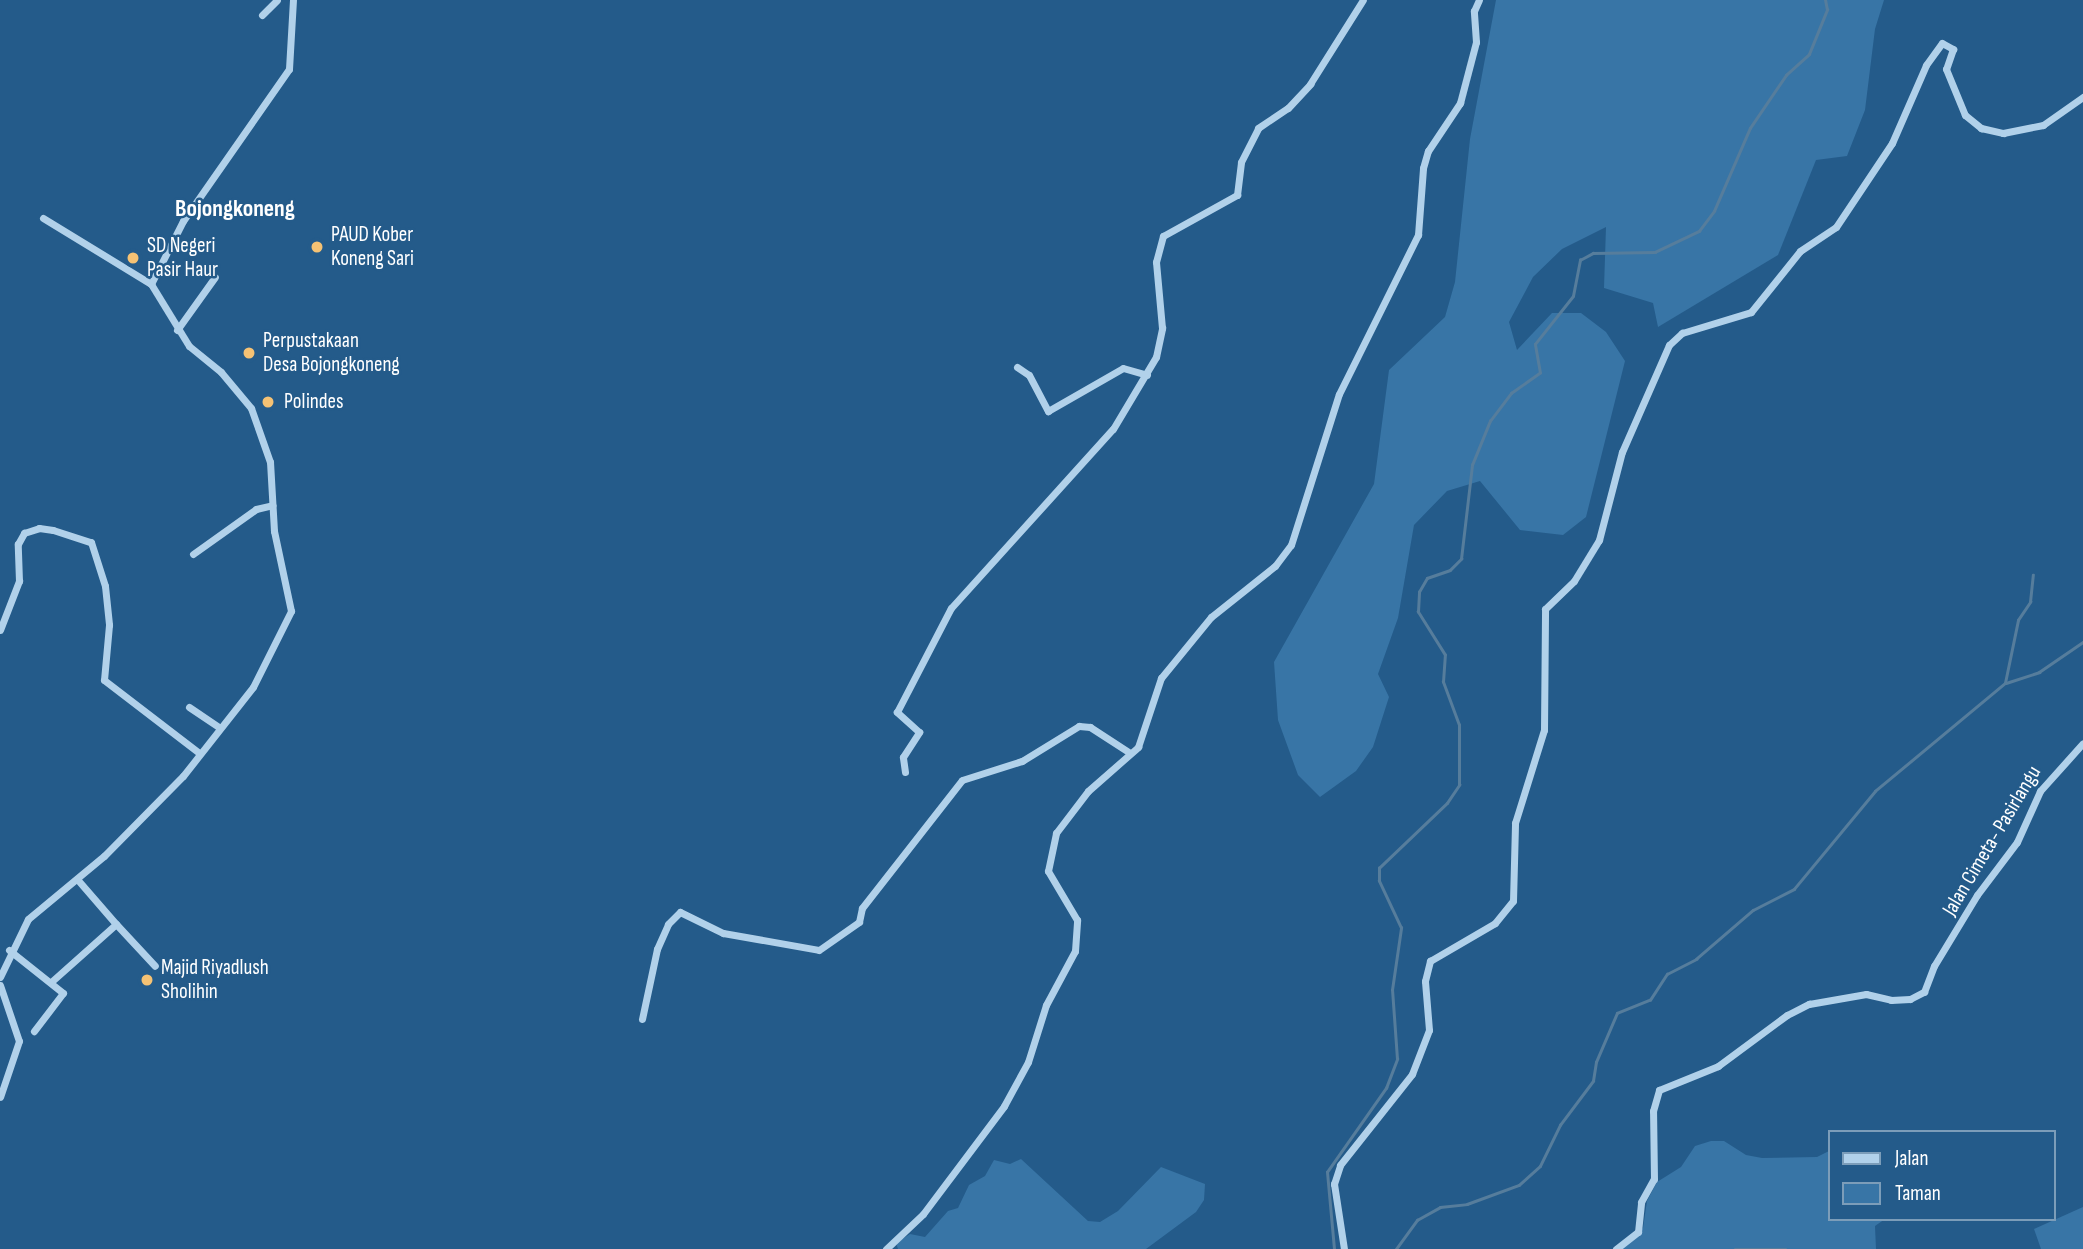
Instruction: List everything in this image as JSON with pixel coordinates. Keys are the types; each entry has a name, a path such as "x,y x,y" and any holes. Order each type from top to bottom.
{"street":[{"path":"262,15 278,0"},
{"path":"151,284 183,221 289,69 293,0"},
{"path":"905,772 903,757 919,732 897,712 951,608 1098,447 1127,411 1147,375 1161,343 1156,262 1163,236 1237,195 1241,162 1258,128 1288,108 1310,84 1363,0"},
{"path":"886,1249 923,1214 987,1132 1028,1062 1046,1005 1079,939 1077,920 1048,871 1050,850 1056,833 1088,791 1141,741 1161,678 1217,611 1275,566 1291,545 1339,394 1418,235 1423,168 1428,151 1460,103 1476,42 1474,11 1479,0"},
{"path":"1344,1249 1334,1184 1340,1166 1416,1064 1429,1030 1425,981 1430,961 1495,923 1513,901 1515,823 1544,730 1545,609 1574,581 1599,540 1622,452 1669,345 1682,333 1751,312 1800,251 1836,227 1892,143 1926,65 1942,43 1953,50 1946,69 1965,115 1981,128 2003,133 2043,125 2083,97"},
{"path":"0,977 9,950 28,919 77,879 161,801 253,687 291,611 273,505 270,462 248,401 177,330 151,284 43,218"},
{"path":"177,330 215,277"},
{"path":"1017,367 1029,375 1048,411 1123,368 1147,375"},
{"path":"193,554 249,513 273,505"},
{"path":"0,630 19,581 18,544 24,533 53,530 91,542 105,586 108,612 110,646 104,680 199,754"},
{"path":"189,707 219,727"},
{"path":"642,1019 657,949 668,924 680,912 723,933 819,950 859,922 862,908 962,780 1022,761 1079,726 1090,727 1130,753"},
{"name":"Jalan Cimeta- Pasirlangu","path":"1616,1249 1639,1232 1641,1202 1654,1179 1653,1111 1659,1090 1718,1066 1787,1015 1809,1004 1866,994 1891,1000 1910,999 1924,992 1934,966 1978,895 2017,842 2040,791 2083,743"},
{"path":"77,879 155,967"},
{"path":"51,982 116,924"},
{"path":"9,950 51,982 63,995 34,1031"},
{"path":"0,985 19,1041 0,1097"}],"green space":[{"path":"1496,0 1884,0 1875,29 1865,110 1847,156 1816,160 1778,255 1658,327 1653,303 1604,288 1606,227 1562,249 1533,277 1509,322 1517,350 1552,313 1581,313 1606,332 1625,361 1586,517 1563,535 1520,530 1480,481 1447,491 1414,525 1398,618 1378,674 1389,697 1373,747 1356,771 1320,797 1298,775 1278,720 1274,662 1374,484 1389,370 1445,317 1455,282 1470,139"},
{"path":"1711,1141 1724,1141 1746,1155 1762,1158 1817,1157 1828,1152 1828,1221 1882,1221 1875,1226 1876,1249 1621,1249 1643,1228 1647,1201 1657,1182 1681,1167 1695,1146"},
{"path":"1021,1159 1088,1221 1100,1222 1118,1211 1161,1167 1205,1184 1204,1200 1196,1212 1146,1249 898,1249 896,1243 910,1234 925,1237 948,1211 958,1208 969,1185 985,1176 994,1160 1010,1164"},
{"path":"2083,1207 2083,1249 2041,1249 2034,1229"}],"waterway":[{"path":"1334,1249 1327,1172 1386,1088 1397,1059 1392,990 1401,928 1379,881 1379,868 1447,803 1459,785 1459,725 1443,682 1445,655 1418,612 1419,592 1427,578 1450,570 1461,559 1472,465 1490,421 1511,393 1540,373 1535,344 1573,296 1580,260 1593,253 1655,252 1699,231 1714,211 1750,128 1786,75 1809,54 1827,10 1825,0"},
{"path":"1396,1249 1417,1220 1440,1207 1467,1204 1519,1185 1540,1166 1560,1125 1593,1081 1596,1062 1617,1013 1650,1000 1667,974 1696,959 1753,910 1794,889 1875,791 2005,683 2018,620 2030,602 2033,575"},
{"path":"2006,683 2039,672 2083,642"},
{"path":"1735,1249 1786,1249"}],"place":[{"name":"PAUD Kober Koneng Sari","path":"317,247"},
{"name":"SD Negeri Pasir Haur","path":"133,258"},
{"name":"Perpustakaan Desa Bojongkoneng","path":"249,353"},
{"name":"Polindes","path":"268,402"},
{"name":"Majid Riyadlush Sholihin","path":"147,980"}],"district":[{"name":"Bojongkoneng","path":"235,209"}]}
